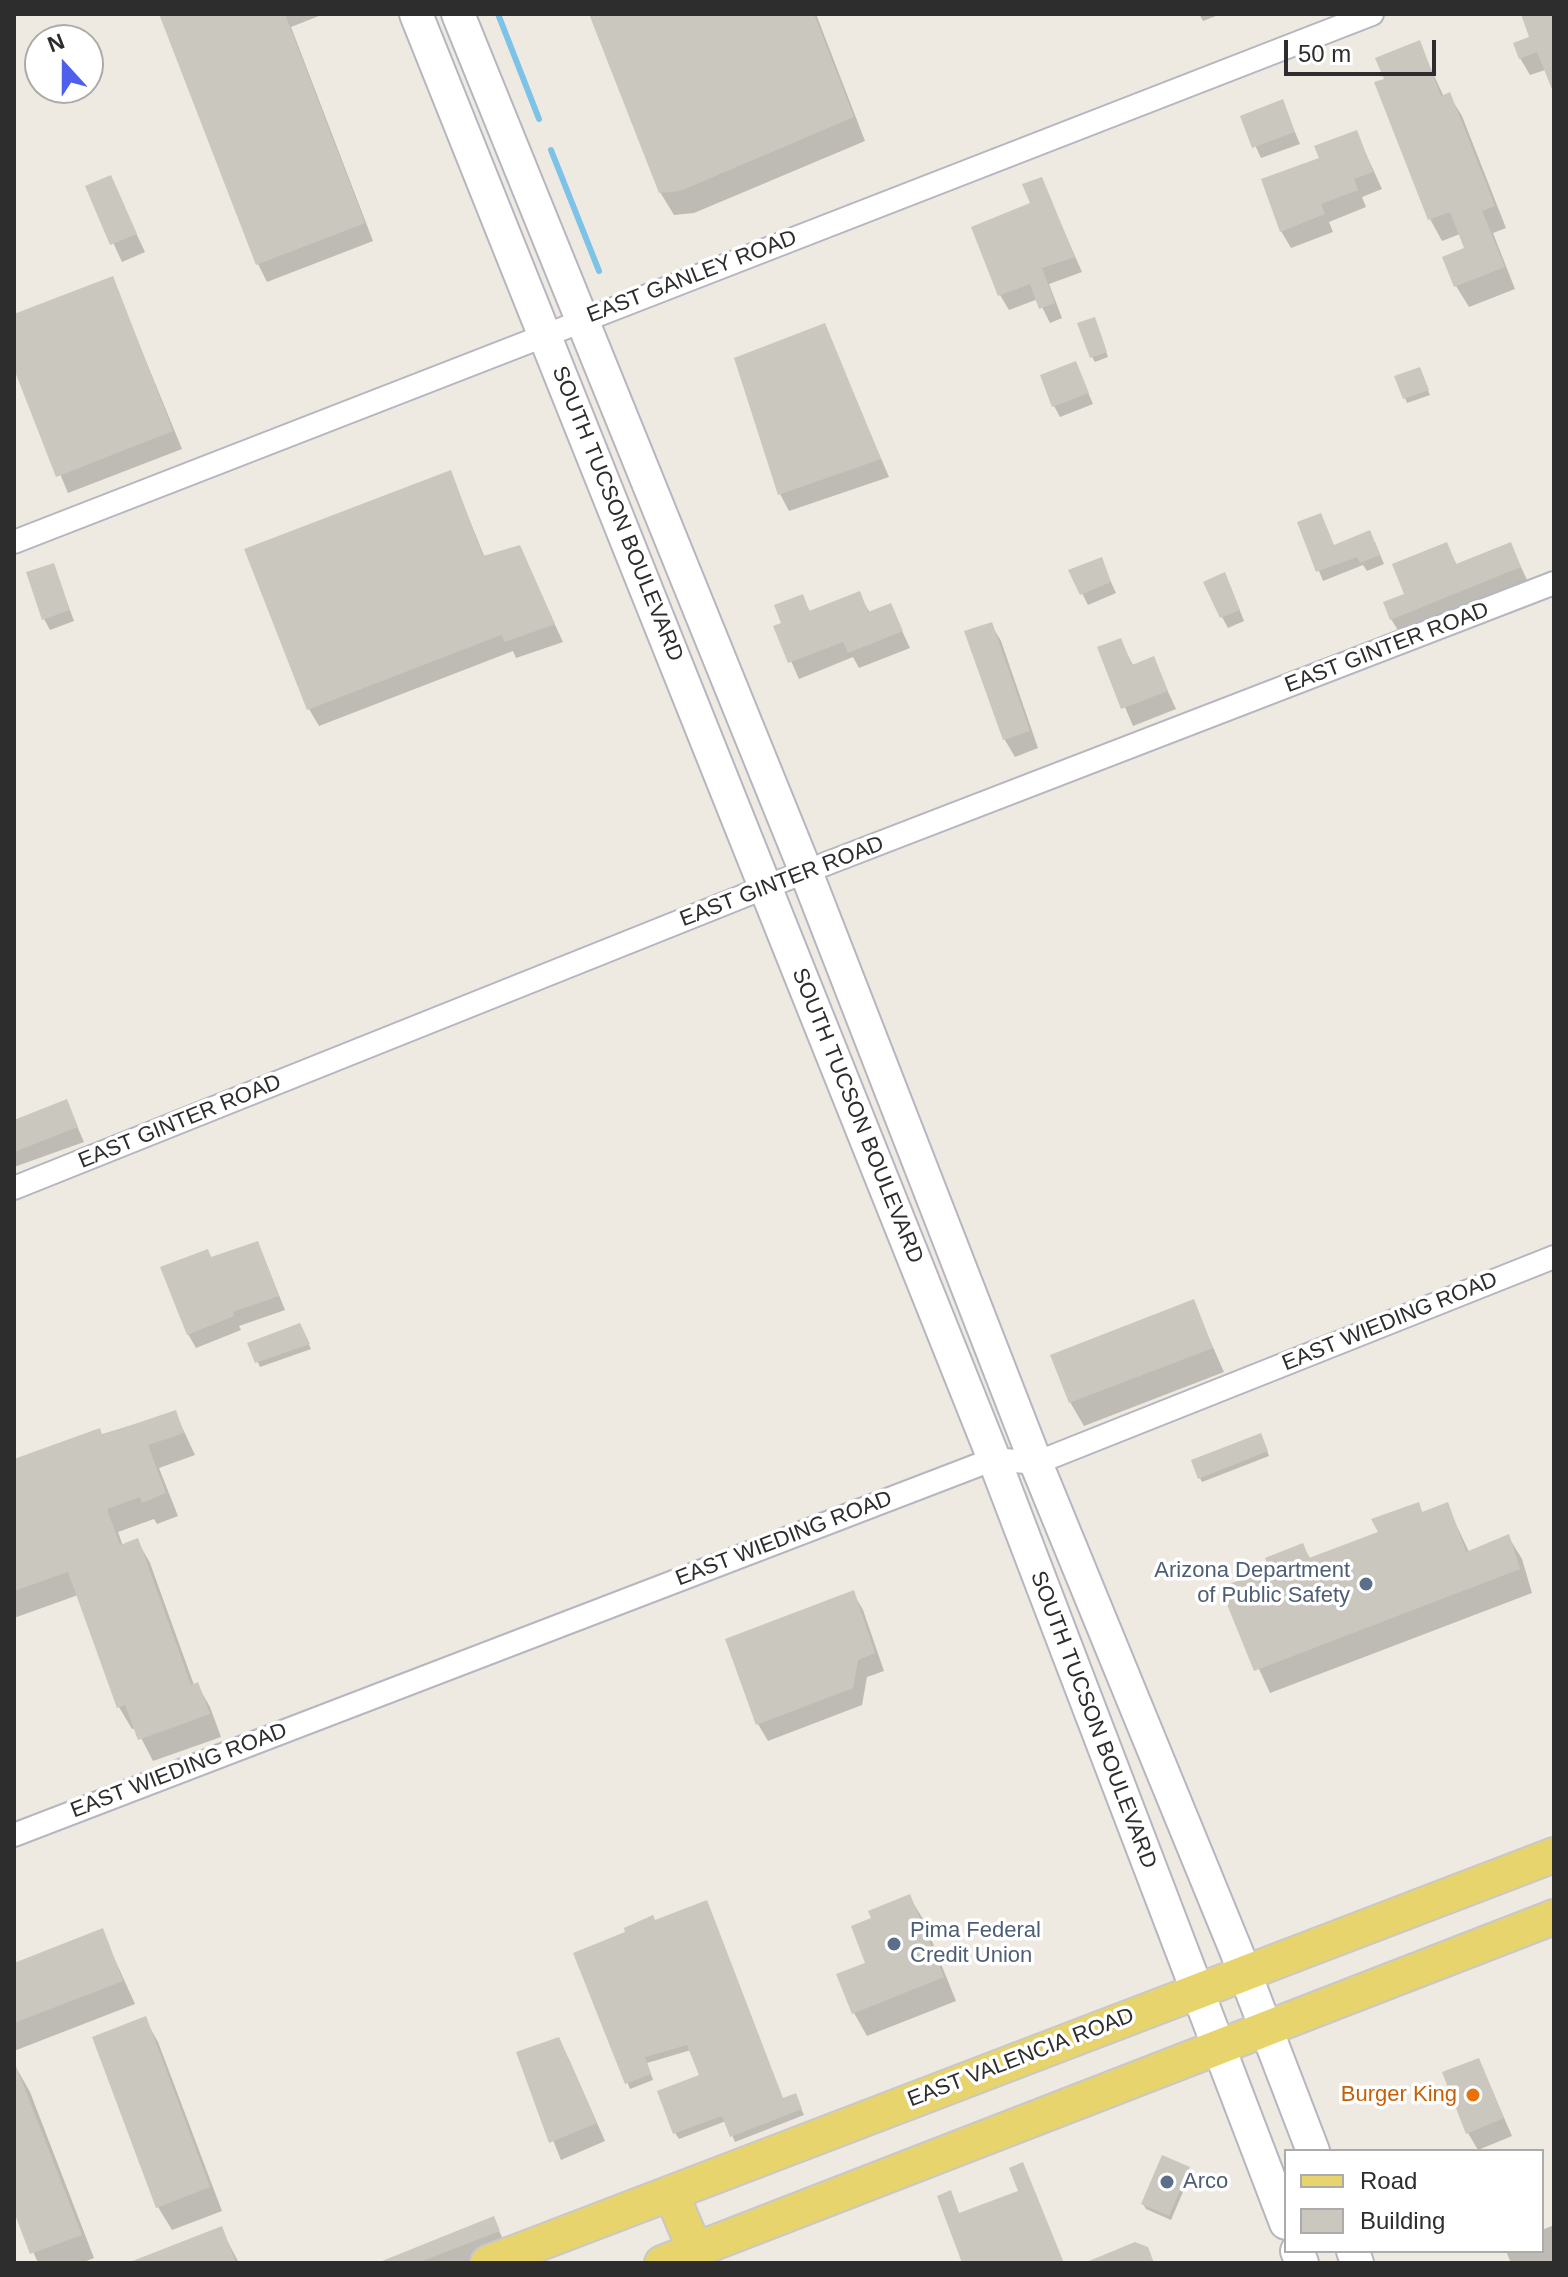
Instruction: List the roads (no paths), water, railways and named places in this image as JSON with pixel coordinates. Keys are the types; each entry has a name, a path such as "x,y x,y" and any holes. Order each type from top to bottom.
{"main road":[{"name":"SOUTH TUCSON BOULEVARD","path":"416,14 994,1459 1284,2218"},
{"name":"SOUTH TUCSON BOULEVARD","path":"458,14 806,872 1036,1463 1312,2149"},
{"name":"EAST VALENCIA ROAD","path":"488,2263 1554,1855"},
{"path":"662,2263 1554,1917"},
{"path":"671,2193 695,2250"}],"street":[{"name":"EAST GANLEY ROAD","path":"14,542 583,318 1372,14"},
{"name":"EAST GINTER ROAD","path":"14,1188 766,887 1554,583"},
{"name":"EAST WIEDING ROAD","path":"14,1835 994,1459 1036,1463 1554,1257"}],"waterway":[{"path":"498,14 539,119"},
{"path":"551,150 599,271"}],"place":[{"name":"Arizona Department of Public Safety","path":"1366,1584"},
{"name":"Pima Federal Credit Union","path":"894,1944"},
{"name":"Burger King","path":"1473,2095"},
{"name":"Arco","path":"1167,2182"}]}
